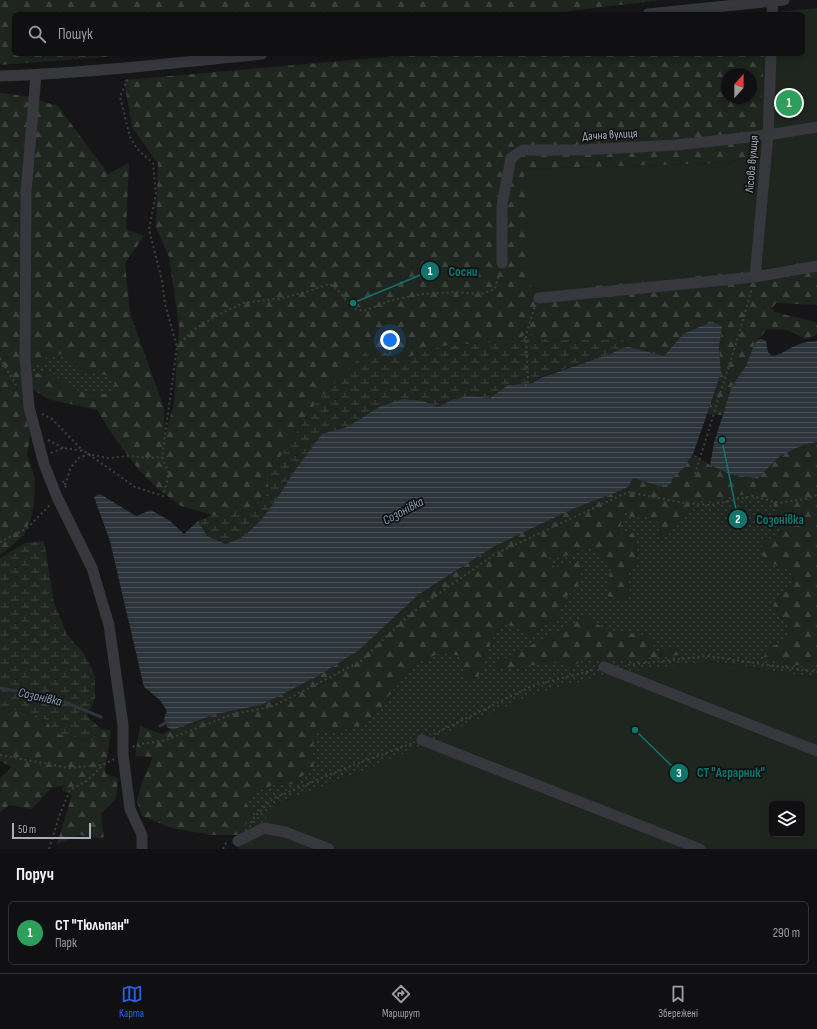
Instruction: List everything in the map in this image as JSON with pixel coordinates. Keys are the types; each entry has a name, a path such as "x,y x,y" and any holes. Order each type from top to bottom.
{"street":[{"path":"667,12 778,0 773,12"},
{"path":"0,76 36,75 133,67 242,56"},
{"name":"Лісова вулиця","path":"754,277 768,135 771,56"},
{"path":"36,75 26,192 25,358 29,407 44,464 57,497 92,568 109,625 123,725 123,754 130,809 142,835 142,849"},
{"name":"Дачна вулиця","path":"502,264 502,205 511,158 523,150 581,150 676,145 768,135 817,127"},
{"path":"539,298 754,277 817,266"},
{"path":"604,667 817,751"},
{"path":"422,740 700,849"},
{"path":"238,840 264,828 285,832 329,849"}],"path":[{"path":"29,407 52,419 84,451 135,487 163,496 169,474 162,457 177,347 165,304 162,281 149,229 156,194 153,163 137,149 130,137 120,97 133,67"},
{"path":"177,347 193,330 220,314 243,303 283,298 329,284 335,287 354,309 364,311 392,300 422,294 456,292 482,294 495,289 502,264"},
{"path":"696,474 741,328 754,277"},
{"path":"525,385 528,385 526,335 539,298"},
{"path":"0,358 18,389"},
{"path":"44,464 50,453 63,448 84,451"},
{"path":"65,485 71,467 79,458 88,454 108,458 128,456 149,458 162,457"},
{"path":"49,849 60,814 70,790 86,781 102,765 123,754 135,745 166,740 233,714 271,708 360,661 410,614 495,554 628,492 684,503 711,505 752,496 778,503 805,499 817,495"},
{"path":"0,542 27,528 57,497"},
{"path":"628,665 707,656 817,672"},
{"path":"238,840 255,816 274,798 348,767 422,740 532,686 604,667"},
{"path":"0,755 69,768 102,765"}],"green space":[{"path":"0,0 661,0 562,12 12,12 12,56 117,56 0,65"},
{"path":"817,8 817,260 749,271 531,292 524,169 727,163 759,153 764,56 805,56 805,12 776,12"},
{"path":"398,56 764,56 759,153 727,163 524,169 749,271 817,260 817,305 776,303 772,308 775,312 815,322 817,324 817,333 815,336 806,339 787,330 767,329 754,345 746,366 732,386 723,415 707,414 721,373 719,348 722,326 683,334 664,356 629,347 623,340 541,339 530,333 513,341 442,346 409,357 367,350 317,401 271,471 266,496 244,512 213,515 181,506 158,489 139,470 114,437 97,410 48,399 30,388 22,396 30,436 27,455 35,478 34,504 31,518 24,535 0,554 0,93 25,96 58,106 108,174 129,163 126,229 144,236 125,263 130,313 164,408 165,435 174,404 179,326 169,257 156,227 158,164 132,127 124,80","holes":["65,354 86,374 101,373 113,379 117,391 104,394 72,390 51,372 38,374 31,371 33,366 41,364 48,355"]},
{"path":"530,333 541,339 623,340 629,347 622,348 610,354 540,377 533,383 508,385 490,398 470,396 454,399 438,407 423,401 381,406 347,427 322,434 297,467 262,519 243,537 226,544 207,536 198,521 213,515 244,512 266,496 271,471 317,401 367,350 409,357 442,346 513,341"},
{"path":"65,354 86,374 101,373 113,379 117,391 104,394 72,390 51,372 38,374 31,371 33,366 41,364 48,355"},
{"path":"817,442 817,668 783,663 764,657 770,648 791,637 786,624 773,604 793,583 791,571 763,560 762,545 785,529 777,521 774,505 746,494 718,499 696,499 677,525 661,541 658,520 642,516 632,519 625,510 618,534 637,533 636,563 626,576 630,590 622,601 608,596 608,581 612,565 591,546 560,558 550,557 545,561 555,567 575,562 582,565 578,585 566,597 556,619 541,627 532,636 520,628 502,624 491,642 478,678 465,680 461,656 440,653 417,663 391,692 376,715 362,725 335,732 327,729 318,731 312,748 314,766 293,784 273,785 254,793 246,803 253,814 238,835 212,835 172,828 142,816 137,801 142,782 153,757 135,756 140,726 161,734 216,714 261,705 316,677 358,651 418,595 493,547 575,508 612,494 633,478 659,486 682,470 693,454 710,465 758,478 780,456 803,445"},
{"path":"746,494 774,505 777,520 785,529 762,545 791,571 793,583 773,604 786,624 792,637 770,648 783,663 817,668 817,678 710,661 376,766 279,803 239,849 238,835 253,814 246,803 254,793 273,785 293,784 314,766 312,748 318,731 327,729 335,732 362,725 376,715 391,692 417,663 440,653 461,656 465,679 478,678 491,642 502,624 520,628 532,636 541,627 556,619 566,597 578,585 575,562 555,567 545,561 550,557 560,558 591,546 612,565 608,581 630,590 626,576 636,563 637,533 618,534 625,509 642,516 658,520 661,541 677,525 696,499 718,499"},
{"path":"44,541 54,602 67,635 83,652 95,676 95,698 87,716 101,729 92,741 53,733 47,720 23,711 0,708 0,558 25,543"},
{"path":"586,617 608,631 649,635 656,651 677,648 679,655 605,662 586,658 571,667 561,662 495,669 500,661"},
{"path":"710,661 817,678 817,849 240,849 279,803 376,766 531,695 604,675"},
{"path":"0,708 23,711 47,720 54,733 91,741 101,729 111,730 105,773 118,779 116,799 101,814 104,839 79,835 57,844 72,795 62,790 65,785 51,788 32,809 9,805 0,812 0,778 12,767 0,761"}],"water":[{"path":"712,322 722,326 719,348 721,373 693,454 682,470 673,477 671,484 659,486 633,478 628,487 575,508 493,547 418,595 358,651 316,677 261,705 216,714 172,730 167,727 164,719 167,711 160,700 144,687 110,541 94,497 100,494 136,516 151,510 170,521 184,534 198,521 207,536 226,544 243,537 262,519 297,467 322,434 347,427 381,406 403,399 423,401 438,407 454,399 470,396 490,398 508,385 533,383 540,378 610,354 622,348 629,347 664,356 683,334"},
{"path":"762,339 766,341 768,352 772,356 806,342 817,341 817,442 803,445 780,456 758,478 732,475 710,465 714,443 732,386 746,366 754,345 758,340"}],"waterway":[{"name":"Созонівка","path":"0,688 55,698 101,717"},
{"name":"Созонівка","path":"160,726 168,721"}],"place":[{"name":"СТ \"Тюльпан\"","path":"789,103"},
{"name":"Сосни","path":"353,303"},
{"name":"Созонівка","path":"722,440"},
{"name":"СТ \"Аграрник\"","path":"635,730"}]}
